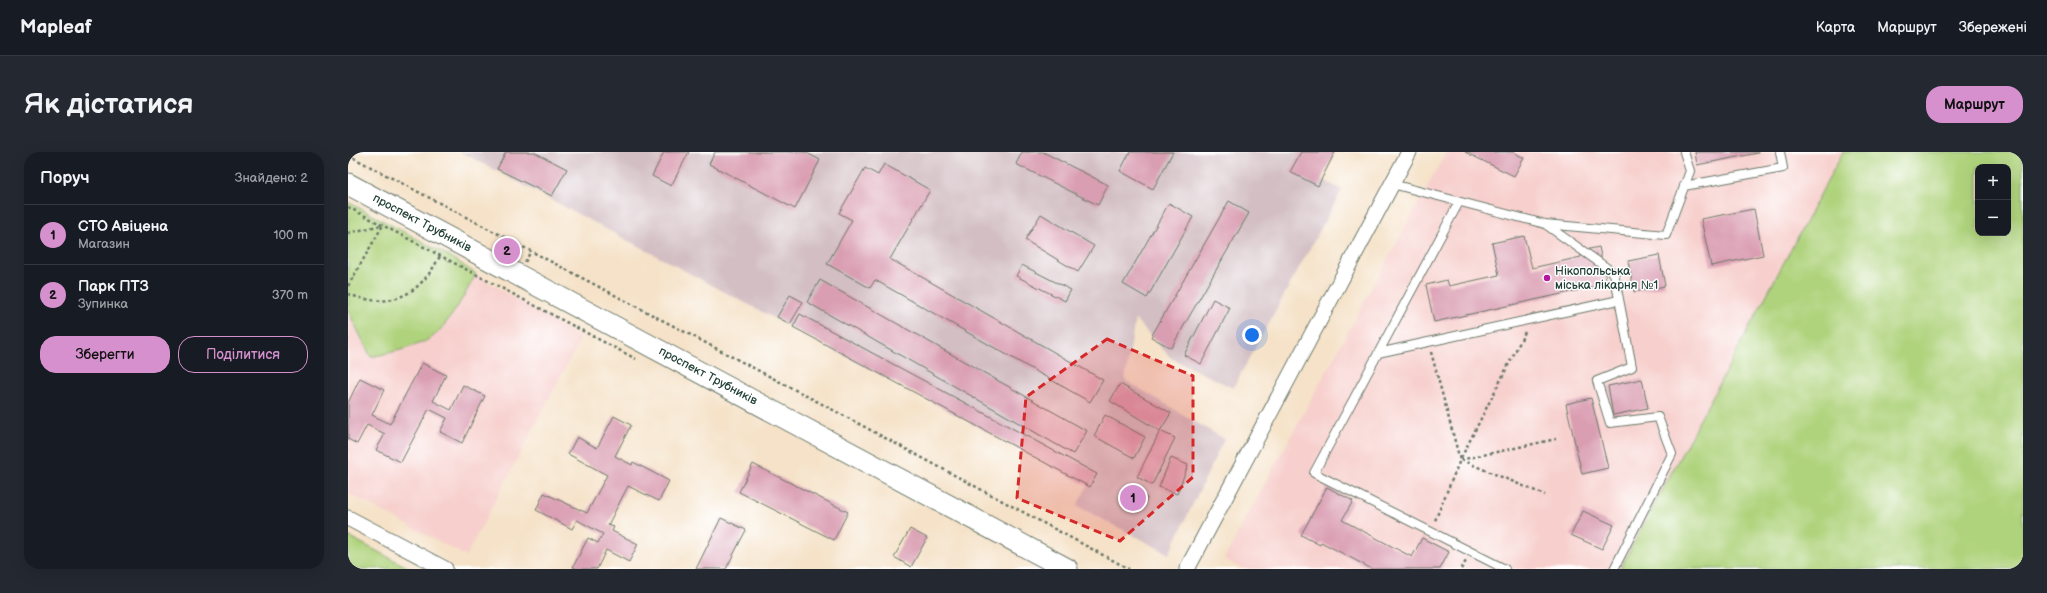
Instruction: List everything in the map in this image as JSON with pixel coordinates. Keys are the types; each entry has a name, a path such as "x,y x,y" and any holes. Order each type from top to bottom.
{"main road":[{"name":"проспект Трубників","path":"348,184 1067,569"}],"street":[{"path":"1187,569 1409,152"},
{"path":"348,518 444,569"}],"lane":[{"path":"1392,184 1545,224 1666,236 1690,171 1684,152"},
{"path":"1684,186 1783,168 1780,152"},
{"path":"1459,202 1314,473 1505,569"},
{"path":"1545,224 1614,273 1632,367 1597,381 1610,423 1658,417 1672,454 1614,569"},
{"path":"1378,353 1619,300"}],"path":[{"path":"348,155 822,404 1130,569"},
{"path":"348,207 440,256 423,283 404,296 379,302 348,294"},
{"path":"348,232 383,225"},
{"path":"348,286 383,225"},
{"path":"1430,532 1460,460 1531,319"},
{"path":"1428,342 1460,460"},
{"path":"1460,460 1556,439"},
{"path":"1460,460 1545,495"}],"highlighted area":[{"path":"1107,339 1193,376 1193,477 1120,541 1017,498 1026,397"}],"shaded area":[{"path":"461,152 1335,152 1321,179 1342,190 1233,388 1171,358 1135,319 1125,380 1224,439 1169,554 1077,506 1088,485"},
{"path":"1446,152 1843,152 1620,569 1243,569 1224,559"},
{"path":"476,274 581,338 466,556 348,493 348,311 371,357 460,303"}],"green space":[{"path":"1843,152 2023,152 2023,569 1620,569"},
{"path":"348,202 451,257 476,274 453,313 443,327 431,338 406,348 371,357 348,311"},
{"path":"348,536 411,569 348,569"}],"building":[{"path":"506,152 534,152 567,169 552,196 497,169"},
{"path":"664,152 689,152 671,186 652,176"},
{"path":"715,152 805,152 820,160 795,209 709,164"},
{"path":"1022,152 1043,152 1108,185 1098,205 1016,164"},
{"path":"1130,152 1173,152 1153,189 1120,171"},
{"path":"1301,152 1335,152 1318,186 1290,172"},
{"path":"1465,152 1513,152 1524,158 1514,176"},
{"path":"1695,152 1758,152 1758,153 1697,165"},
{"path":"884,164 930,190 890,259 1103,380 1090,402 875,280 870,288 827,264 852,220 839,213 865,168 878,175"},
{"path":"1229,201 1249,213 1171,348 1151,337"},
{"path":"1169,203 1193,217 1147,298 1123,284"},
{"path":"1754,209 1763,255 1711,266 1701,219"},
{"path":"1041,214 1094,246 1078,272 1025,240"},
{"name":"Нікопольська міська лікарня №1","path":"1524,236 1532,268 1581,257 1580,251 1599,247 1607,284 1434,322 1426,285 1447,280 1449,286 1499,275 1492,243"},
{"path":"1659,255 1665,286 1634,292 1628,261"},
{"path":"1022,265 1071,290 1065,301 1016,276"},
{"path":"820,280 1087,431 1073,454 807,302"},
{"path":"790,295 803,302 790,324 777,317"},
{"path":"1213,299 1230,308 1201,364 1184,355"},
{"path":"800,314 1097,474 1090,487 793,327"},
{"path":"422,363 446,375 433,401 451,410 463,385 485,396 462,443 440,432 447,418 429,409 401,462 376,450 385,434 367,425 357,444 348,439 348,403 360,378 384,390 372,415 390,424"},
{"path":"1642,379 1648,408 1613,415 1608,386"},
{"path":"1120,384 1171,413 1160,431 1110,401"},
{"path":"1591,398 1608,468 1582,474 1566,404"},
{"path":"1105,415 1145,437 1134,458 1094,436"},
{"path":"614,416 631,425 615,456 632,465 633,462 669,481 659,501 628,486 608,525 614,527 612,531 638,544 629,562 606,550 597,569 577,569 573,567 588,538 598,543 603,534 577,520 572,529 536,510 544,493 587,513 607,475 568,454 577,437 597,448"},
{"path":"1160,431 1175,438 1152,485 1137,477"},
{"path":"1171,458 1188,465 1177,494 1159,487"},
{"path":"753,464 848,512 834,540 739,492"},
{"path":"1327,487 1353,501 1342,520 1412,557 1422,538 1449,552 1440,569 1372,569 1321,542 1320,545 1301,535"},
{"path":"1128,488 1147,498 1142,509 1123,500"},
{"path":"1583,511 1614,525 1602,549 1571,535"},
{"path":"721,518 746,530 726,569 696,569"},
{"path":"910,529 927,538 911,567 894,557"}],"place":[{"name":"Парк ПТЗ","path":"507,251"},
{"name":"Нікопольська міська лікарня №1","path":"1547,278"},
{"name":"СТО Авіцена","path":"1133,498"}]}
